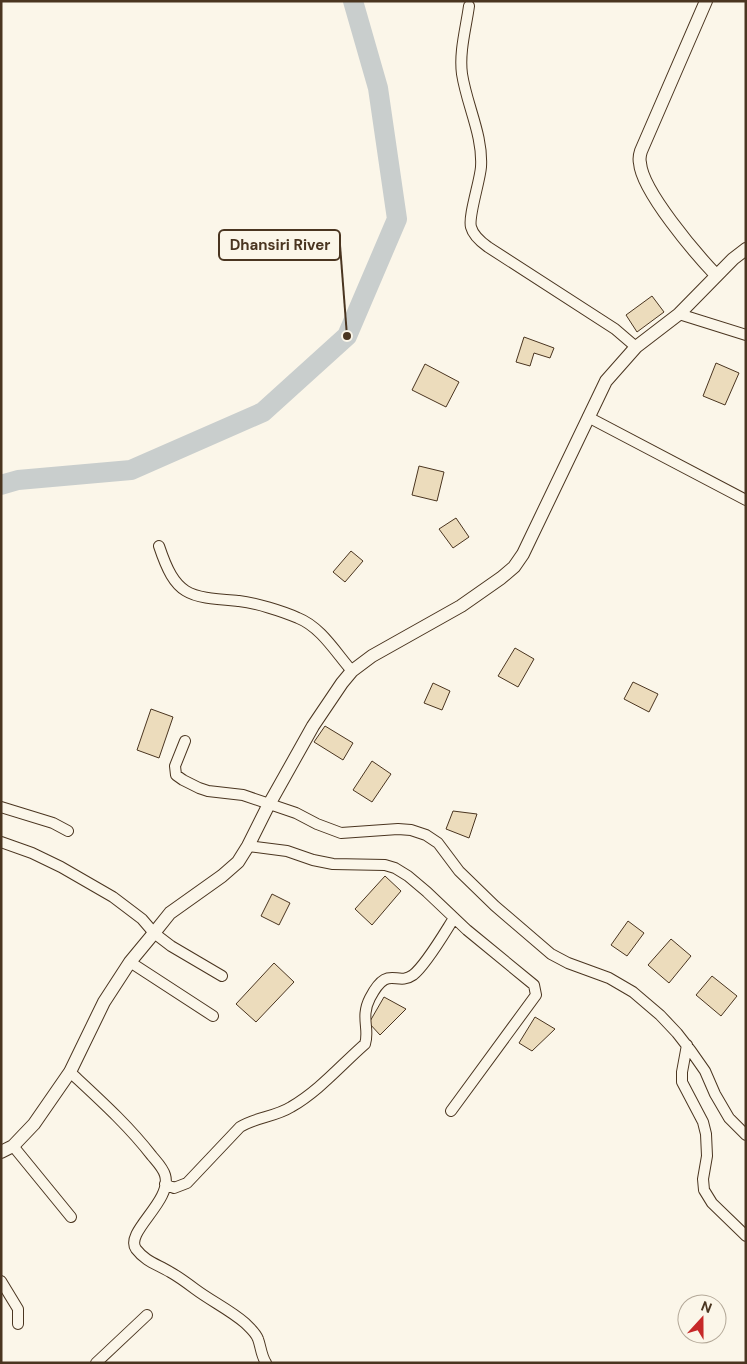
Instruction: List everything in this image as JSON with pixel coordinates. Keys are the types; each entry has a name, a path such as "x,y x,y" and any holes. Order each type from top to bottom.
{"street":[{"path":"706,1 641,151 640,163 652,192 690,248 716,276"},
{"path":"469,6 461,59 462,73 470,112 478,131 481,148 479,182 470,216 471,227 478,239 488,247 615,330 636,347"},
{"path":"1,1152 13,1146 34,1124 70,1072 104,1002 130,962 154,932 170,914 238,862 312,726 342,682 352,671 372,656 461,606 514,567 524,554 606,381 636,347 678,314 746,249"},
{"path":"678,314 746,335"},
{"path":"588,417 746,500"},
{"path":"159,546 167,569 183,590 208,599 241,601 299,618 311,625 322,636 352,671"},
{"path":"185,741 175,766 176,775 208,791 243,795 268,806 296,813 317,824 341,833 398,829 411,830 426,835 438,843 459,871 495,906 551,954 568,963 609,978 633,992 660,1015 687,1045 705,1071 715,1094 729,1118 746,1135"},
{"path":"1,807 53,822 68,831"},
{"path":"1,842 32,854 84,880 112,897 142,919 171,946 222,976"},
{"path":"250,842 333,864 386,865 395,868 421,886 467,930 534,985 536,995 451,1111"},
{"path":"165,1184 174,1188 186,1184 240,1127 289,1108 306,1098 365,1044 367,1037 364,1019 365,1012 370,998 383,979 388,977 406,978 413,974 424,962 454,918"},
{"path":"130,962 213,1016"},
{"path":"687,1045 682,1082 703,1122 706,1134 707,1156 703,1179 704,1190 712,1203 746,1236"},
{"path":"70,1072 143,1145 166,1176 165,1184 155,1210 136,1232 133,1239 135,1247 152,1264 167,1270 245,1323 259,1340 266,1363"},
{"path":"13,1146 71,1217"},
{"path":"1,1281 18,1309 18,1324"},
{"path":"96,1363 147,1315"}],"building":[{"path":"652,296 664,312 637,332 626,315"},
{"path":"524,337 554,348 550,358 534,353 530,366 516,362"},
{"path":"716,363 739,373 725,405 703,396"},
{"path":"425,364 459,382 446,407 412,390"},
{"path":"419,466 444,472 437,501 412,495"},
{"path":"456,518 469,537 453,548 439,529"},
{"path":"351,551 363,561 345,582 333,572"},
{"path":"515,648 534,659 518,687 498,676"},
{"path":"633,682 658,694 649,712 624,699"},
{"path":"433,683 450,691 442,710 424,703"},
{"path":"151,709 173,717 159,758 137,750"},
{"path":"325,726 353,743 343,760 314,742"},
{"path":"372,761 391,774 372,802 353,790"},
{"path":"453,811 477,814 469,838 446,829"},
{"path":"385,876 401,891 372,925 355,909"},
{"path":"272,894 290,903 279,925 261,916"},
{"path":"628,921 644,933 627,956 611,945"},
{"path":"671,939 691,956 669,983 648,965"},
{"path":"274,963 294,982 256,1022 236,1004"},
{"path":"712,976 737,996 721,1016 696,995"},
{"path":"384,997 406,1009 380,1035 369,1023"},
{"path":"535,1017 555,1029 532,1051 519,1043"}],"waterway":[{"path":"1,485 18,480 131,470 263,412 347,336 397,219 378,88 353,1"}],"place":[{"name":"Dhansiri River","path":"347,336"}]}
